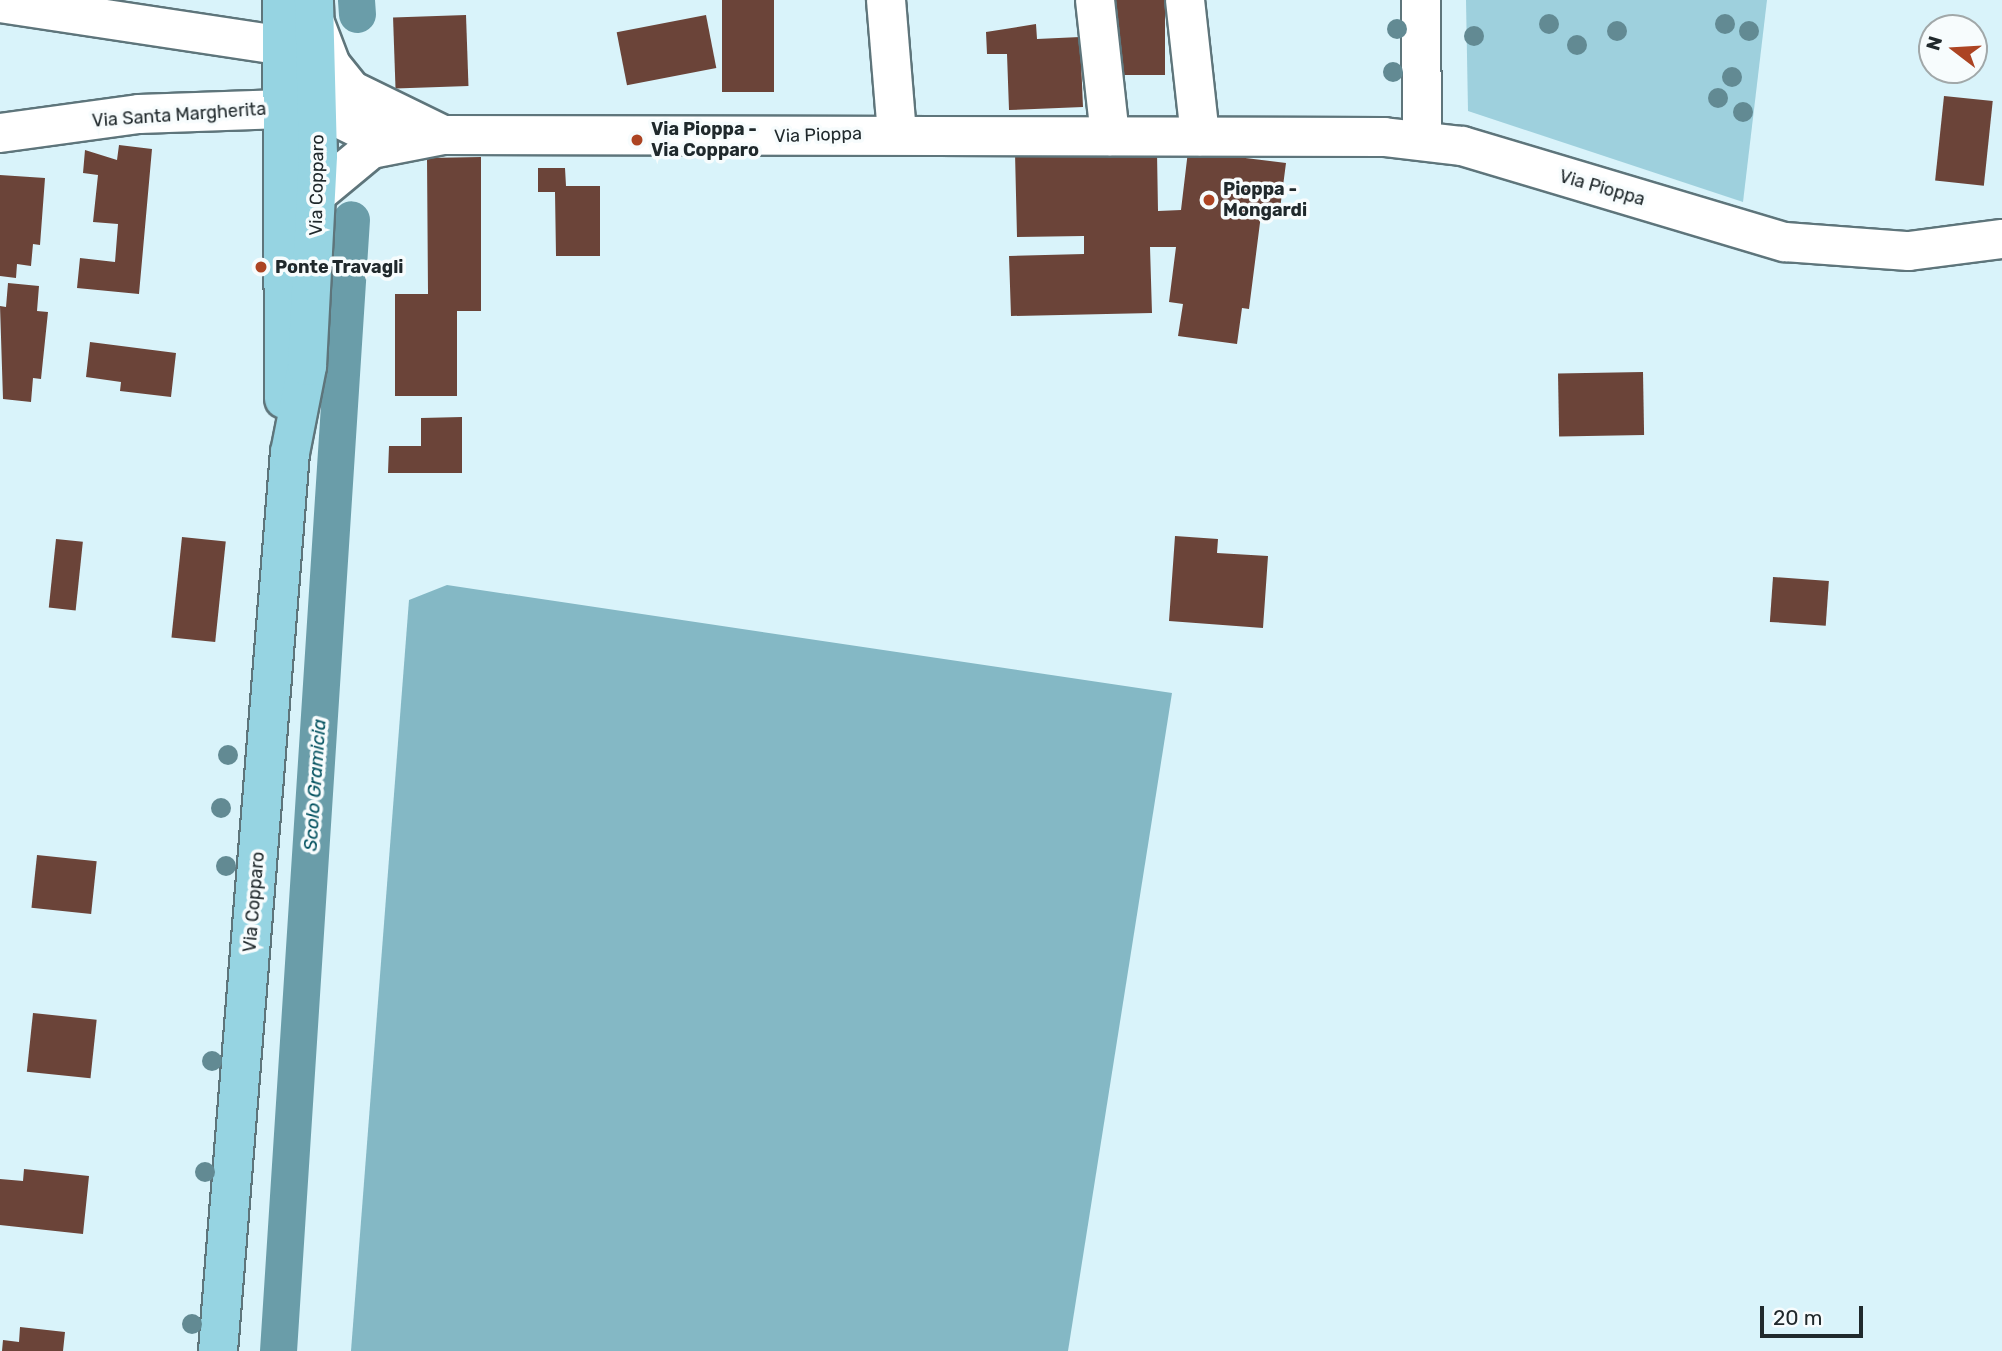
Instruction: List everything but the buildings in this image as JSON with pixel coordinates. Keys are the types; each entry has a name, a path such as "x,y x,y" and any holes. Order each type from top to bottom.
{"main road":[{"name":"Via Copparo","path":"218,1351 290,453 307,366 318,193 283,46 282,0"},
{"name":"Via Copparo","path":"290,453 281,368 300,109 314,12"}],"street":[{"path":"886,0 897,134"},
{"path":"1095,0 1110,136"},
{"path":"1185,0 1200,136"},
{"path":"1421,0 1422,140"},
{"path":"0,3 283,46"},
{"name":"Via Pioppa","path":"314,12 331,65 351,90 443,135"},
{"path":"300,109 332,93 351,90"},
{"path":"300,109 389,143"},
{"name":"Via Santa Margherita","path":"0,133 139,114 300,109"},
{"name":"Via Pioppa","path":"318,193 352,159 389,143 443,135 682,140 897,134 1422,140 1462,146 1785,242 1909,251 2002,239"}],"shaded area":[{"path":"1466,0 1767,0 1743,202 1468,111"},
{"path":"447,585 1172,693 1068,1351 351,1351 409,600"}],"waterway":[{"name":"Scolo Gramicia","path":"356,0 357,14"},
{"name":"Scolo Gramicia","path":"278,1351 351,219"}],"place":[{"name":"Via Pioppa - Via Copparo","path":"637,140"},
{"name":"Pioppa - Mongardi","path":"1209,200"},
{"name":"Ponte Travagli","path":"261,267"}]}
